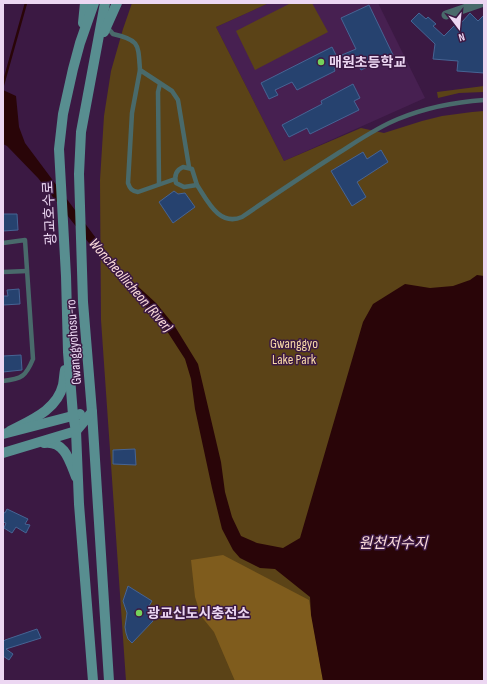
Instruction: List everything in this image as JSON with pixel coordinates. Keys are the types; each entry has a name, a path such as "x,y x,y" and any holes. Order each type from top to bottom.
{"main road":[{"path":"80,43 85,3"},
{"path":"80,43 94,3"},
{"name":"Gwanggyohosu-ro","path":"105,3 81,132 79,174 83,302 92,412 109,681"},
{"path":"97,49 116,3"},
{"name":"광교호수로","path":"66,276 59,149 63,114 80,43"},
{"name":"Gwanggyohosu-ro","path":"66,276 68,352 73,415 76,431 79,504 93,681"},
{"path":"7,433 40,415 55,402 63,386 68,352"},
{"path":"7,433 73,415 92,412"},
{"path":"3,453 76,431 92,412"},
{"path":"30,445 49,442 60,446 66,452 79,486"}],"street":[{"path":"446,15 481,3"}],"lane":[{"path":"107,26 112,34 130,38 138,47 140,70 132,113 128,183 130,188 133,191 138,192 175,179"},
{"path":"140,70 172,92 178,100 189,167"},
{"path":"158,184 158,92 160,84"},
{"path":"197,185 184,187 176,183 175,179 178,169 183,166 192,169 195,174 197,185 218,215 225,218 237,219 304,174 376,130 398,119 417,112 470,101 484,100"},
{"path":"3,243 25,240 33,359 28,372 15,380 3,381"},
{"path":"3,272 27,271"}],"shaded area":[{"name":"매원초등학교","path":"269,3 378,3 425,98 284,161 216,27"},
{"path":"223,555 309,600 323,681 235,681 214,632 201,616 195,597 191,560"}],"green space":[{"name":"Gwanggyo Lake Park","path":"132,3 269,3 216,27 284,161 361,128 384,133 442,116 484,111 484,681 126,681 101,320 100,180 104,116 111,71"},
{"path":"291,3 312,3 328,32 255,70 236,31"},
{"path":"484,86 484,92 459,93 438,98 437,92"}],"water":[{"name":"원천저수지","path":"3,90 16,96 19,127 25,143 119,269 156,303 174,325 198,364 221,462 225,492 232,517 241,536 257,543 283,548 300,538 363,322 373,304 405,284 430,288 453,286 470,280 477,275 484,276 484,681 323,681 311,615 310,597 275,569 260,568 240,558 233,550 222,529 195,409 191,379 185,359 165,328 107,266 38,178 7,146 3,144"}],"building":[{"path":"369,5 393,55 361,70 355,59 297,90 292,82 275,90 278,95 269,99 261,83 332,47 337,57 356,49 341,18"},
{"path":"419,13 426,19 428,17 436,24 433,26 444,36 460,20 462,22 470,13 478,21 484,15 484,73 457,71 458,61 433,59 435,44 411,21"},
{"path":"353,84 360,98 354,101 359,110 310,134 307,128 289,137 282,125 322,104 321,101"},
{"path":"381,150 388,162 357,182 366,197 352,206 331,171 363,152 367,159"},
{"path":"174,191 178,194 185,193 195,207 173,223 159,202"},
{"path":"3,214 17,214 18,230 3,231"},
{"path":"19,289 20,304 3,305 3,296 8,296 7,290"},
{"path":"21,355 22,370 3,372 3,356"},
{"path":"135,449 136,465 113,464 113,450"},
{"path":"7,509 28,519 25,524 30,525 26,533 16,527 12,533 4,528 6,523 3,522 3,512 5,513"},
{"path":"128,586 152,601 149,606 149,610 153,621 132,643 128,639 126,633 125,627 127,613 123,601"},
{"path":"37,629 41,638 6,649 13,654 9,660 3,656 3,642 5,640"}],"waterway":[{"name":"Woncheollicheon (River)","path":"3,85 26,3"}],"place":[{"name":"매원초등학교","path":"321,62"},
{"name":"광교신도시충전소","path":"139,613"}]}
